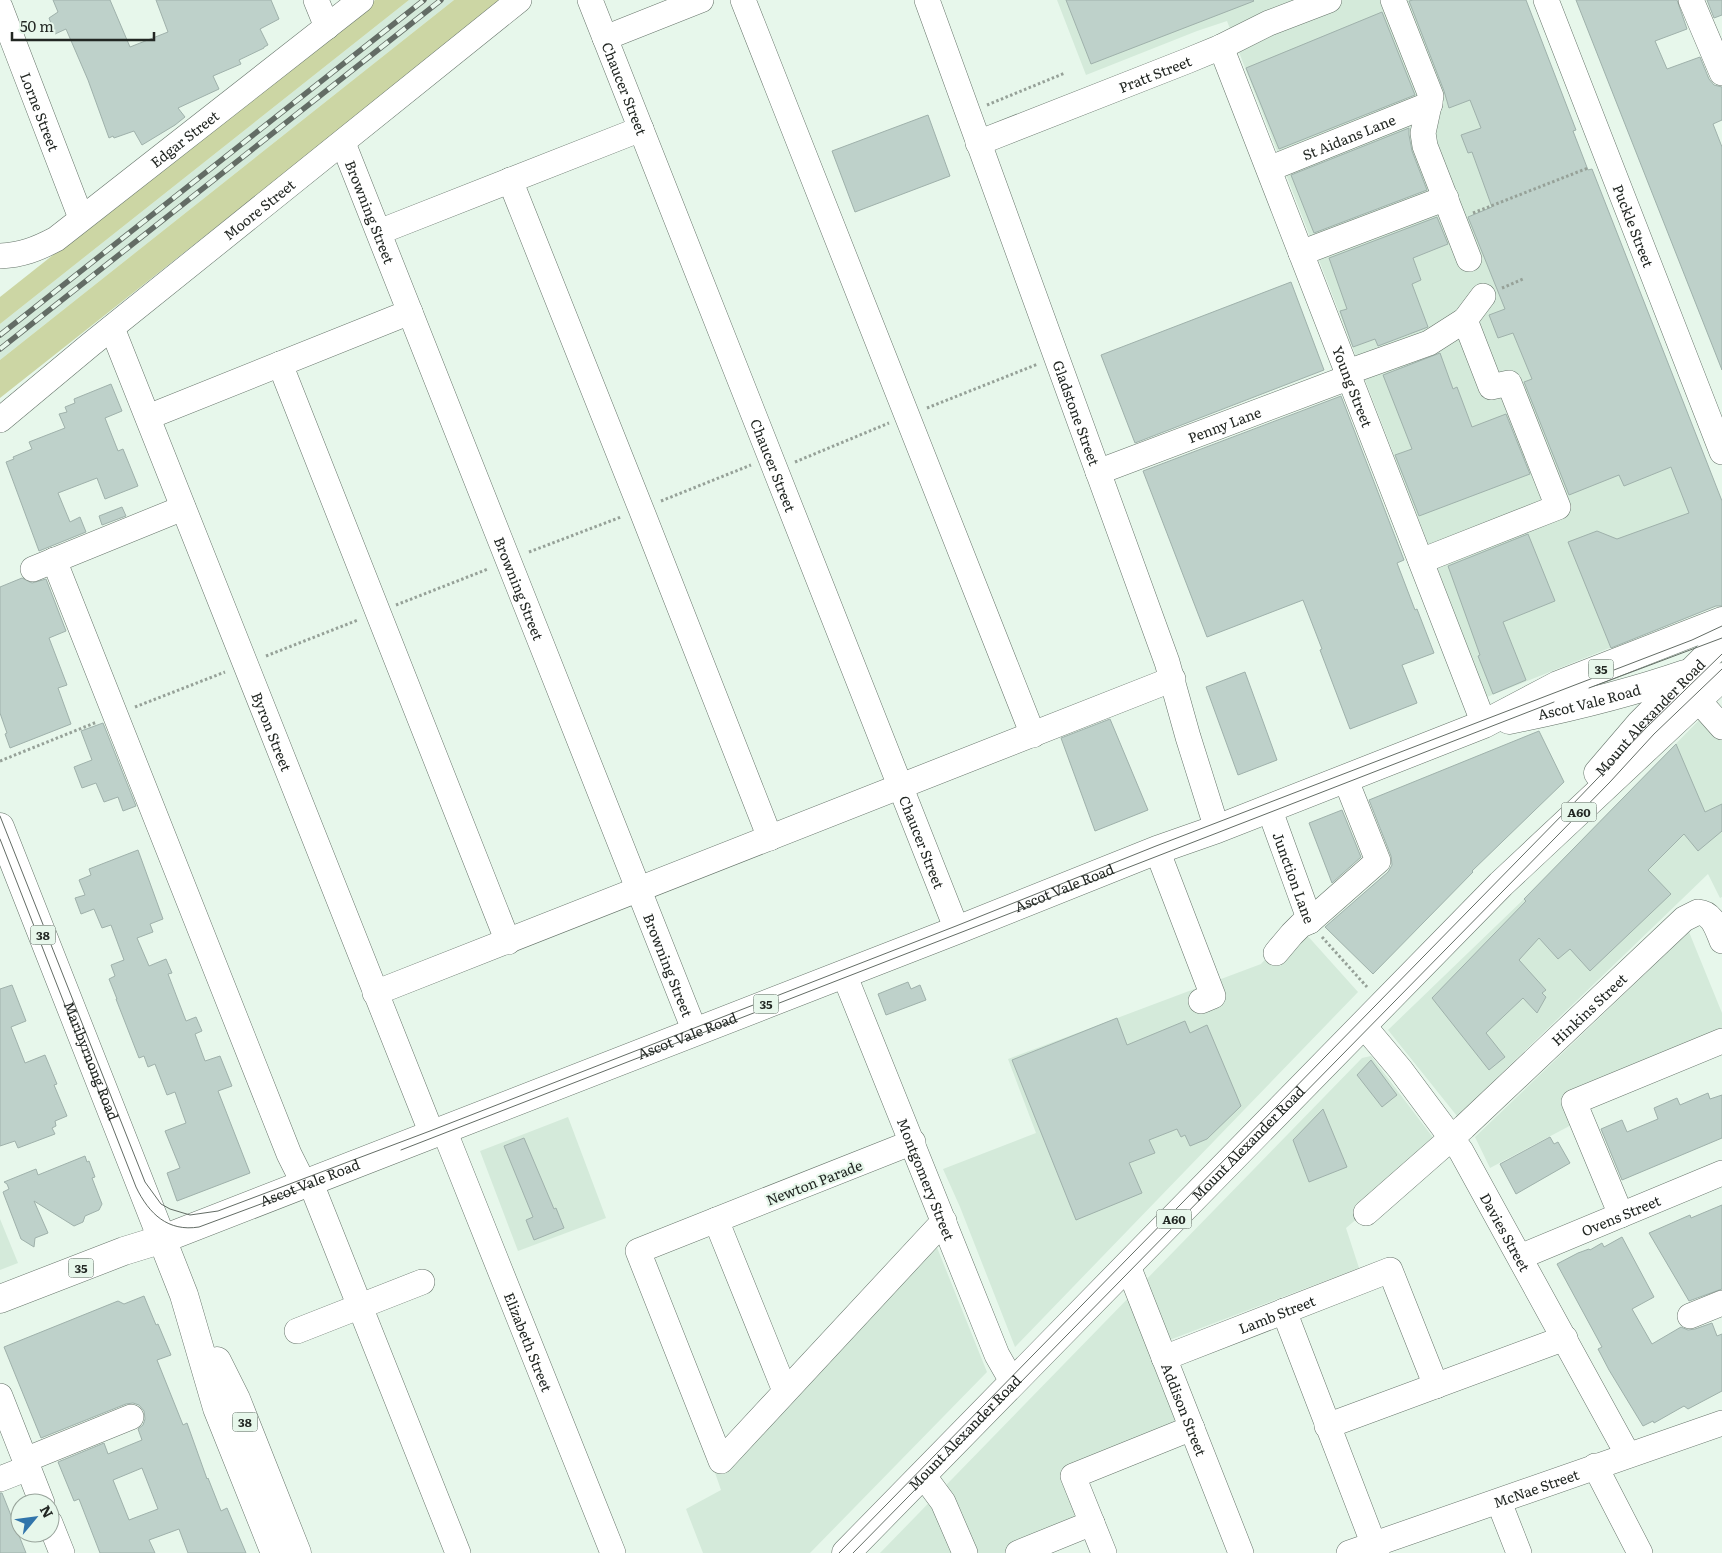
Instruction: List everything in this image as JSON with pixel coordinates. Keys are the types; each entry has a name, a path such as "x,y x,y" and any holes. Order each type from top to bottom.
{"main road":[{"name":"Ascot Vale Road","path":"0,1299 124,1251 163,1239 1484,724 1558,685 1722,621"},
{"name":"Mount Alexander Road","path":"846,1553 1501,884 1570,807 1640,724 1722,641"},
{"name":"Ascot Vale Road","path":"1484,724 1567,708 1638,690 1722,662"},
{"name":"Mount Alexander Road","path":"1501,884 1722,677"},
{"name":"Maribyrnong Road","path":"0,827 163,1239 184,1295 217,1408 275,1553"},
{"name":"Maribyrnong Road","path":"184,1295 236,1399 297,1553"}],"street":[{"path":"316,0 326,27"},
{"name":"Edgar Street","path":"0,256 16,255 35,250 56,239 361,0"},
{"name":"Moore Street","path":"0,420 520,0"},
{"name":"Chaucer Street","path":"590,0 957,930"},
{"path":"605,38 701,0"},
{"path":"743,0 1033,735"},
{"name":"Gladstone Street","path":"927,0 1173,680 1188,737 1217,829"},
{"name":"Pratt Street","path":"978,142 1221,47 1269,23 1329,0"},
{"path":"1393,0 1431,96 1423,134 1425,146 1469,259"},
{"name":"Puckle Street","path":"1546,0 1610,160 1722,452"},
{"path":"1691,0 1722,73"},
{"name":"Lorne Street","path":"0,7 81,218"},
{"name":"Young Street","path":"1221,47 1484,724"},
{"name":"St Aidans Lane","path":"1269,169 1430,104"},
{"path":"379,232 641,129"},
{"name":"Browning Street","path":"344,143 695,1032"},
{"path":"510,180 770,838"},
{"path":"1301,253 1450,209"},
{"path":"1421,561 1558,507 1508,383 1491,387 1465,320 1482,296"},
{"path":"148,417 410,312"},
{"name":"Penny Lane","path":"1098,472 1429,343 1465,320"},
{"name":"Byron Street","path":"112,328 376,993 438,1132"},
{"path":"280,364 508,942"},
{"path":"183,508 43,564 289,1154 307,1182 360,1306 458,1553"},
{"path":"376,993 1173,680"},
{"path":"1698,700 1722,727"},
{"path":"1276,953 1301,925 1310,921 1378,861 1345,778"},
{"name":"Junction Lane","path":"1269,808 1310,921"},
{"path":"1158,850 1213,996 1201,1001"},
{"name":"Hinkins Street","path":"1366,1213 1453,1138 1684,919 1698,912 1707,914 1714,922 1722,941"},
{"name":"Montgomery Street","path":"844,974 997,1355 1013,1383"},
{"name":"Davies Street","path":"1363,1025 1400,1069 1453,1138 1628,1455"},
{"path":"1621,1215 1574,1102 1722,1041"},
{"name":"Elizabeth Street","path":"438,1132 614,1553"},
{"name":"Newton Parade","path":"785,1391 720,1461 638,1251 913,1142"},
{"name":"Ovens Street","path":"1520,1257 1722,1173"},
{"path":"716,1220 785,1391 944,1221"},
{"name":"Addison Street","path":"1128,1266 1241,1553"},
{"name":"Lamb Street","path":"1164,1358 1390,1270 1436,1386"},
{"path":"297,1331 422,1282"},
{"path":"1690,1316 1722,1303"},
{"path":"1284,1311 1375,1549"},
{"path":"1327,1426 1565,1338"},
{"path":"0,1396 38,1493"},
{"path":"0,1479 27,1464 131,1417"},
{"name":"McNae Street","path":"1349,1553 1375,1549 1595,1466 1722,1423"},
{"path":"1104,1553 1074,1476 1192,1428"},
{"path":"1595,1466 1640,1553"},
{"path":"923,1474 943,1502 965,1553"},
{"path":"1499,1502 1519,1553"},
{"path":"1018,1553 1092,1524"}],"path":[{"path":"968,113 1065,72"},
{"path":"1450,209 1610,160"},
{"name":"Junction Lane","path":"1310,921 1367,986"}],"shaded area":[{"path":"409,0 454,0 0,360 0,324"},
{"path":"1057,0 1519,0 1722,603 1487,697 1227,21 1086,75"},
{"path":"1705,714 1722,733 1722,897 1720,898 1708,874 1457,1116 1388,1030 1524,899"},
{"path":"1297,924 1358,992 1015,1347 960,1207 943,1169 1036,1133 1008,1059 1261,964"},
{"path":"1689,932 1722,1013 1722,1031 1568,1097 1577,1122 1490,1168 1475,1137"},
{"path":"1371,1056 1441,1148 1346,1228 1359,1268 1159,1344 1192,1428 1075,1477 1092,1523 1030,1553 880,1553 1362,1058"},
{"path":"568,1117 606,1218 518,1251 480,1151"},
{"path":"0,1219 18,1263 0,1270"},
{"path":"932,1235 987,1372 810,1553 703,1553 686,1509 721,1490 713,1467"}],"green space":[{"path":"375,0 409,0 0,324 0,297"},
{"path":"454,0 501,0 0,398 0,360"}],"building":[{"path":"53,0 110,0 130,47 168,32 156,0 271,0 279,19 260,29 268,45 239,60 241,64 213,76 219,89 178,108 185,117 142,145 134,131 109,138 88,80 66,29 55,34 49,18 58,12"},
{"path":"1066,0 1253,0 1254,1 1091,64"},
{"path":"1526,0 1576,130 1573,131 1588,170 1592,169 1722,501 1722,606 1716,606 1611,648 1568,542 1597,531 1617,539 1689,513 1671,467 1624,486 1619,475 1569,495 1524,382 1532,379 1513,333 1498,338 1489,315 1505,309 1468,217 1492,207 1472,152 1468,153 1461,135 1481,128 1470,100 1449,108 1409,1"},
{"path":"1576,0 1677,0 1687,29 1655,41 1667,69 1700,57 1709,79 1714,85 1722,87 1722,120 1713,124 1722,147 1722,370"},
{"path":"1707,0 1722,0 1722,15 1714,18"},
{"path":"1382,12 1415,95 1279,149 1246,68"},
{"path":"928,115 950,176 855,212 832,151"},
{"path":"1409,128 1412,151 1427,190 1314,233 1291,175"},
{"path":"1437,217 1448,244 1413,258 1421,280 1412,284 1428,327 1378,346 1375,339 1353,347 1340,311 1347,309 1329,258"},
{"path":"1291,282 1324,370 1135,443 1101,355"},
{"path":"1440,353 1453,389 1457,387 1472,427 1506,414 1530,474 1419,516 1395,455 1412,449 1383,375"},
{"path":"111,384 122,411 105,418 118,451 123,449 138,486 105,499 97,478 58,493 70,522 80,517 86,532 39,551 6,462 32,449 29,442 65,428 59,414 67,412 65,407 75,403 74,399"},
{"path":"1341,396 1404,560 1397,563 1434,653 1402,665 1417,703 1350,729 1303,600 1207,637 1143,471"},
{"path":"122,507 126,516 102,525 99,516"},
{"path":"1528,534 1555,601 1503,622 1526,680 1493,694 1478,656 1480,655 1448,566"},
{"path":"22,578 32,583 46,579 66,631 49,638 67,685 58,688 71,724 10,748 0,713 0,587"},
{"path":"1245,672 1277,760 1238,775 1206,687"},
{"path":"1110,719 1148,810 1095,831 1061,738"},
{"path":"103,723 136,806 123,811 118,797 104,802 96,783 82,788 74,767 92,760 81,731"},
{"path":"1539,731 1564,782 1472,871 1373,974 1325,927 1388,872 1392,865 1391,856 1369,800"},
{"path":"1676,744 1705,812 1722,804 1722,831 1698,851 1684,834 1648,870 1671,894 1590,971 1570,949 1558,959 1539,938 1519,960 1546,990 1542,993 1546,997 1537,1013 1523,998 1486,1033 1505,1057 1489,1070 1432,998 1526,901 1524,899"},
{"path":"1342,810 1361,857 1332,883 1309,823"},
{"path":"138,850 163,919 150,924 153,932 137,938 149,966 166,959 172,973 168,974 186,1021 196,1017 202,1031 195,1034 205,1061 220,1056 232,1086 218,1091 250,1173 177,1201 167,1173 180,1168 165,1131 186,1123 175,1092 167,1095 155,1064 148,1067 144,1056 139,1058 116,999 109,979 115,976 111,965 124,960 111,925 102,928 94,909 81,914 75,898 85,895 79,880 91,875 89,869"},
{"path":"908,982 911,989 920,985 926,1000 886,1015 878,994"},
{"path":"12,985 26,1021 11,1027 25,1063 45,1055 57,1084 54,1085 67,1116 55,1121 56,1126 52,1128 55,1134 18,1148 15,1141 0,1146 0,989"},
{"path":"1117,1018 1127,1045 1185,1021 1190,1033 1207,1025 1241,1106 1207,1139 1190,1146 1185,1135 1181,1137 1177,1129 1149,1140 1155,1153 1129,1163 1142,1193 1076,1220 1012,1060"},
{"path":"1371,1060 1397,1095 1382,1107 1357,1075"},
{"path":"1708,1093 1710,1099 1722,1095 1722,1138 1622,1180 1601,1129 1622,1120 1627,1132 1658,1119 1654,1108 1677,1098 1680,1105"},
{"path":"1323,1109 1347,1167 1309,1182 1293,1140"},
{"path":"1550,1137 1554,1144 1558,1142 1570,1163 1516,1194 1500,1164"},
{"path":"524,1138 564,1228 534,1240 526,1220 533,1217 504,1146"},
{"path":"85,1156 95,1177 92,1178 102,1204 99,1210 85,1216 83,1222 74,1226 34,1201 48,1233 35,1238 34,1247 21,1239 3,1192 9,1189 4,1182 36,1169 38,1175"},
{"path":"1722,1205 1722,1289 1689,1301 1649,1233 1690,1215 1691,1218"},
{"path":"1622,1237 1654,1297 1632,1309 1652,1344 1681,1327 1688,1330 1712,1323 1717,1336 1722,1334 1722,1391 1688,1409 1684,1406 1654,1423 1653,1421 1643,1426 1609,1370 1598,1349 1602,1347 1557,1264 1602,1243 1604,1247"},
{"path":"144,1296 156,1325 158,1324 171,1355 157,1360 183,1425 187,1423 207,1479 221,1511 227,1508 246,1553 188,1553 179,1529 149,1540 155,1553 100,1553 79,1499 74,1501 58,1462 104,1443 108,1454 142,1440 138,1429 143,1425 145,1419 144,1411 139,1405 133,1403 126,1404 41,1438 4,1347 118,1301 124,1304","holes":["142,1468 158,1509 129,1520 113,1480"]},
{"path":"0,1493 2,1493 10,1513 10,1543 22,1543 26,1553 0,1553"}],"tram line":[{"path":"0,816 145,1182 161,1204 190,1215 218,1211 430,1131 1156,846 1692,640 1722,626"},
{"path":"1589,688 1722,638"},
{"path":"839,1553 1646,728 1722,654"},
{"path":"853,1553 1610,782 1654,734 1722,669"},
{"path":"401,1150 1554,702"},
{"path":"0,839 136,1187 153,1213 169,1224 178,1227 199,1227 312,1185"}],"railway":[{"path":"0,335 424,0"},
{"path":"0,349 441,0"}]}
